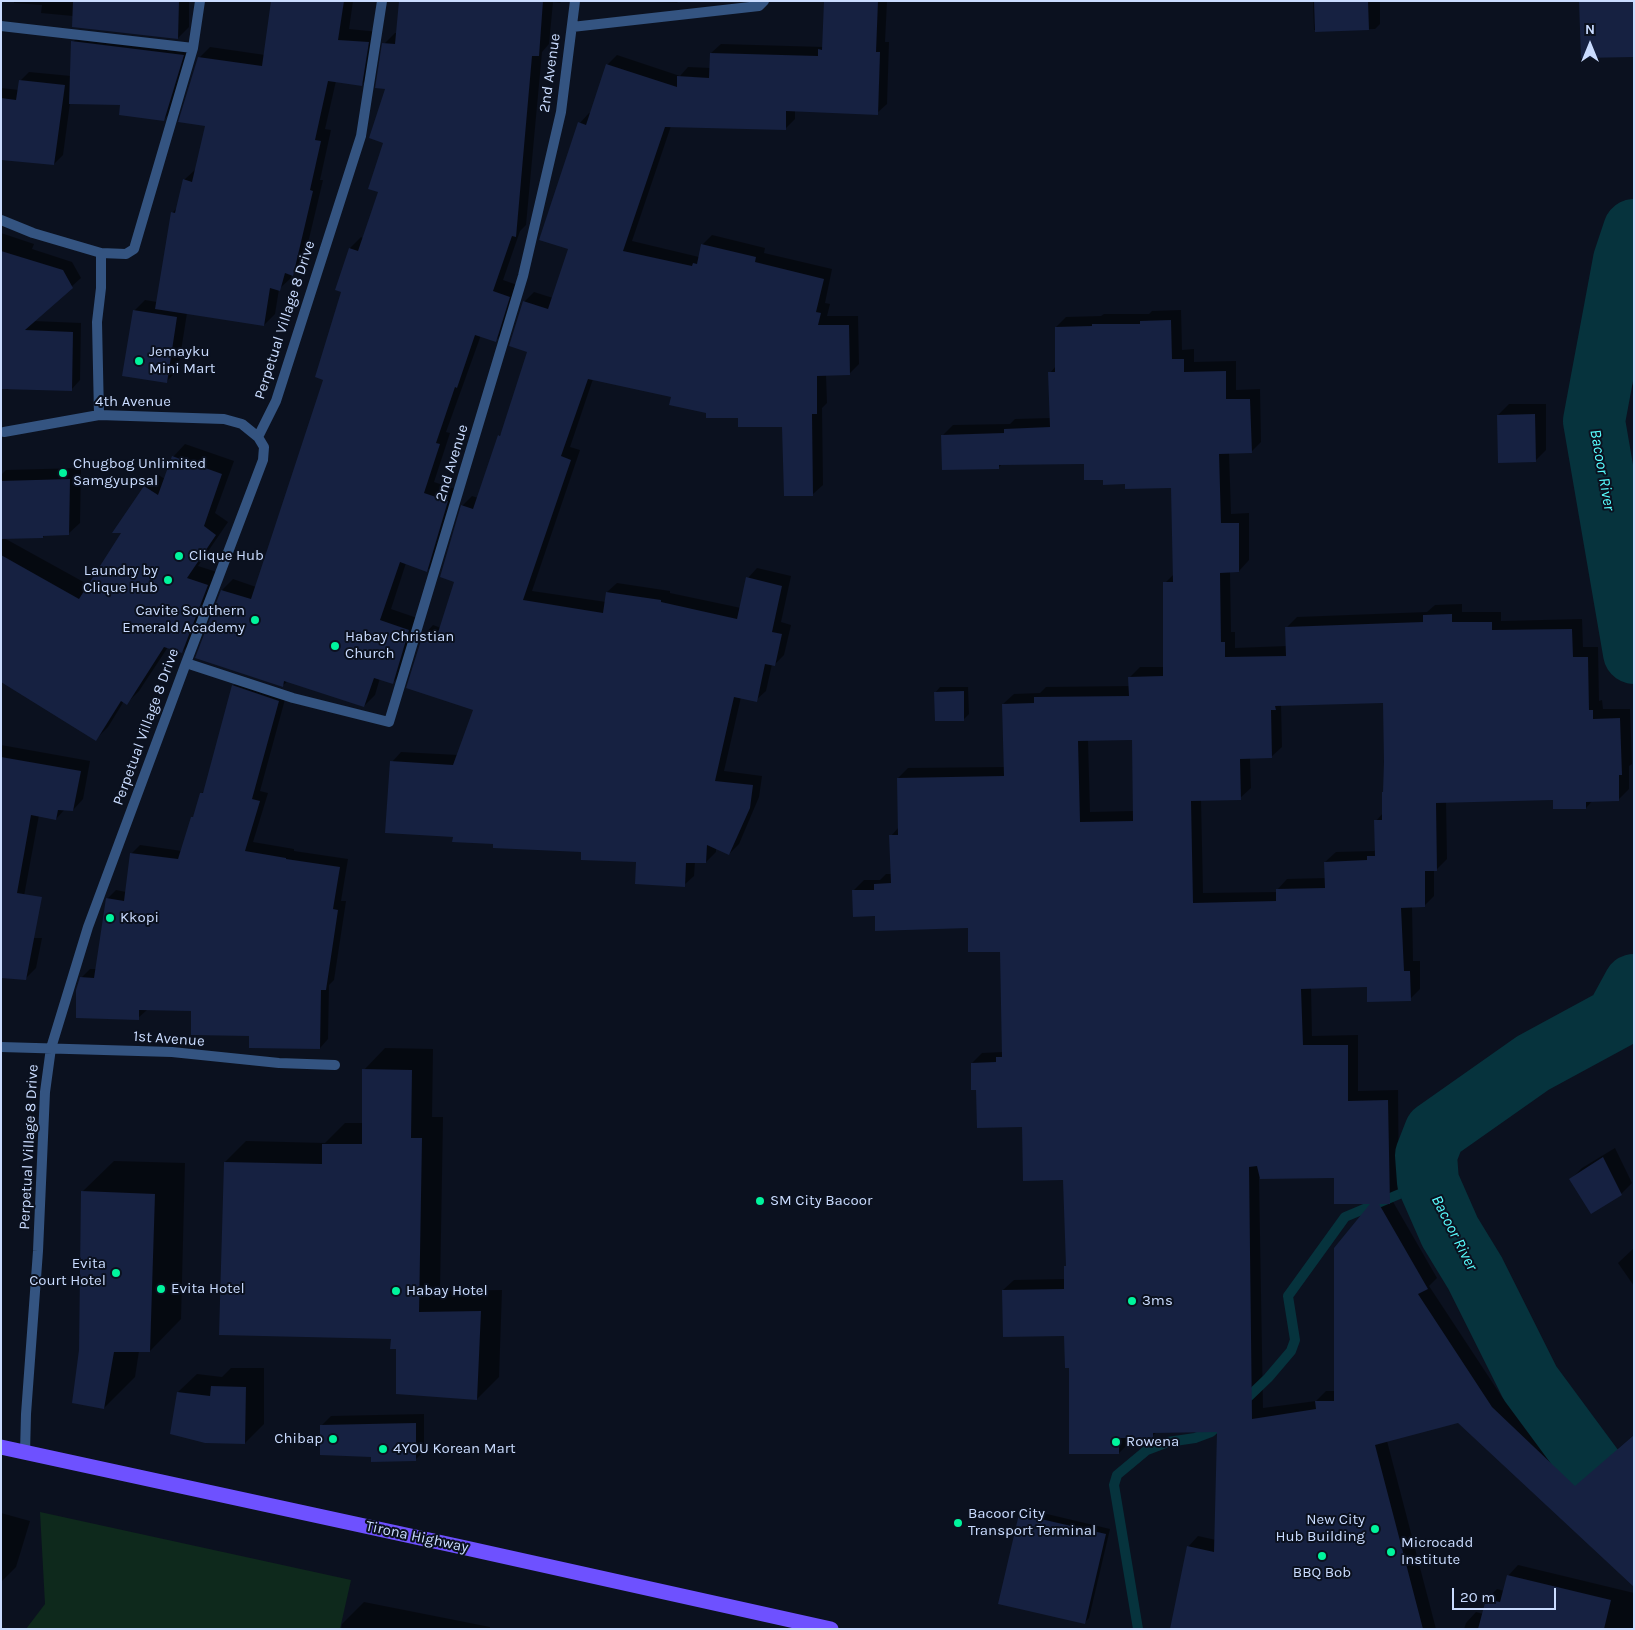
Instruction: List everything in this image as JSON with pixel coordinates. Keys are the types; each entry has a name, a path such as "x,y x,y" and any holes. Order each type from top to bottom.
{"main road":[{"name":"Tirona Highway","path":"1,1448 831,1629"}],"street":[{"path":"1,220 33,233 101,253 126,254 134,249 193,48 200,1"},
{"name":"Perpetual Village 8 Drive","path":"25,1453 26,1414 38,1251 45,1092 50,1048 88,927 263,460 264,447 258,437 276,401 361,136 382,1"},
{"name":"2nd Avenue","path":"186,663 293,698 389,722 523,276 561,112 575,1"},
{"path":"572,27 759,6 764,1"},
{"path":"1,26 193,48"},
{"path":"98,415 97,322 101,288 101,253"},
{"name":"4th Avenue","path":"2,433 98,415 224,419 242,424 258,437"},
{"name":"1st Avenue","path":"1,1048 172,1052 279,1063 335,1065"}],"green space":[{"path":"40,1512 351,1580 340,1629 26,1629 45,1604"}],"building":[{"path":"73,1 179,1 178,39 72,27"},
{"path":"271,1 344,1 338,40 369,42 362,86 328,81 315,140 321,141 310,190 313,191 293,276 285,273 280,291 270,288 264,326 155,309 171,212 175,213 183,179 192,182 205,126 178,122 198,57 262,66"},
{"path":"399,1 543,1 539,56 532,56 516,237 512,236 493,291 510,297 496,342 475,335 457,388 455,387 436,443 440,444 424,493 448,501 427,572 400,562 380,620 409,630 393,684 374,678 364,707 284,681 283,687 195,658 221,590 251,599 323,380 315,377 341,292 335,290 349,248 358,251 378,192 368,189 383,143 369,138 385,89 375,88 382,43 395,44"},
{"path":"824,1 878,1 876,52 880,52 878,115 786,111 786,130 665,127 623,251 692,266 693,263 697,264 701,244 756,257 755,262 824,279 816,312 821,313 818,325 849,325 850,375 817,376 817,414 812,414 813,496 784,496 782,427 738,427 738,418 706,418 706,413 669,405 671,397 588,379 561,456 571,460 523,600 603,613 606,592 661,600 661,602 737,619 746,577 782,586 772,632 782,634 775,666 765,664 757,702 734,697 715,781 753,785 750,808 729,855 707,845 706,863 686,863 685,887 635,884 636,862 581,860 581,852 493,848 493,844 452,842 453,837 385,833 390,761 453,765 473,710 406,688 423,634 436,639 454,582 440,577 461,505 473,509 498,435 500,436 527,352 509,346 523,301 548,309 568,249 539,240 578,122 586,125 606,64 677,87 677,76 709,78 710,53 818,56 818,49 822,50"},
{"path":"1314,1 1368,1 1369,30 1315,32"},
{"path":"1579,1 1634,1 1634,57 1581,58"},
{"path":"71,41 184,55 164,121 119,115 120,105 69,104"},
{"path":"19,80 65,85 54,165 1,160 1,98 16,100"},
{"path":"1,251 63,270 73,288 25,330 73,332 72,391 1,389"},
{"path":"133,310 177,317 167,383 122,376"},
{"path":"1171,320 1172,359 1184,359 1184,372 1226,371 1226,399 1250,399 1252,453 1219,454 1221,523 1239,523 1239,572 1220,573 1221,642 1225,642 1225,657 1286,656 1285,627 1423,622 1423,615 1452,614 1452,622 1492,622 1492,630 1572,629 1573,657 1588,657 1589,710 1593,710 1593,719 1620,718 1622,775 1619,775 1619,801 1586,802 1586,809 1553,809 1553,800 1436,803 1437,871 1425,871 1425,907 1401,908 1404,971 1410,971 1411,1001 1367,1002 1367,987 1301,989 1303,1045 1348,1045 1348,1101 1388,1100 1390,1204 1379,1204 1428,1289 1418,1294 1492,1407 1575,1486 1634,1435 1634,1587 1458,1423 1375,1445 1423,1629 1170,1629 1187,1546 1214,1552 1217,1432 1153,1433 1153,1438 1119,1438 1119,1454 1069,1454 1069,1368 1065,1368 1064,1336 1003,1337 1002,1290 1064,1289 1064,1266 1066,1266 1063,1180 1023,1181 1022,1127 977,1128 976,1090 971,1090 971,1063 996,1062 996,1057 1002,1057 1000,952 968,952 968,928 875,931 875,916 853,917 852,890 874,890 874,884 891,883 889,835 898,835 897,778 1004,776 1002,704 1034,703 1034,697 1129,696 1128,677 1163,676 1163,582 1173,582 1171,488 1125,489 1125,484 1103,485 1103,480 1084,480 1084,464 999,465 999,469 942,470 941,435 1004,433 1004,429 1050,427 1048,372 1055,372 1055,327 1092,326 1092,324 1140,324 1140,321","holes":["1383,703 1384,762 1382,820 1374,820 1375,856 1367,856 1367,860 1324,862 1325,888 1276,889 1276,901 1193,903 1191,801 1241,800 1240,759 1272,758 1271,710 1276,710 1275,706","1132,740 1133,821 1080,822 1078,741","1257,1166 1260,1179 1334,1178 1334,1204 1370,1204 1334,1248 1334,1401 1315,1401 1316,1409 1252,1419 1249,1167"]},
{"path":"1535,414 1536,462 1498,463 1497,415"},
{"path":"172,456 222,474 204,526 216,535 187,578 208,585 182,653 164,647 127,705 121,701 96,741 1,682 1,555 79,599 121,533 112,533 144,486 158,495"},
{"path":"70,479 69,535 1,539 1,481"},
{"path":"232,685 279,701 252,799 260,801 245,851 340,867 333,909 338,910 326,990 321,990 320,1049 249,1048 249,1036 191,1035 191,1011 139,1010 139,1020 76,1018 76,990 80,977 94,978 106,898 124,901 130,853 178,859 200,793 203,793"},
{"path":"964,691 964,721 935,721 934,692"},
{"path":"1,757 81,771 73,811 58,810 56,820 31,815 17,893 42,897 26,980 1,978"},
{"path":"362,1069 412,1070 411,1138 422,1138 419,1312 481,1311 477,1400 396,1394 396,1349 390,1349 391,1339 219,1335 224,1162 322,1164 322,1144 362,1144"},
{"path":"1603,1157 1622,1195 1591,1214 1569,1179"},
{"name":"Evita Court Hotel","path":"81,1191 155,1194 150,1352 114,1352 104,1409 72,1403 79,1350"},
{"path":"211,1386 246,1387 245,1444 205,1443 170,1434 177,1392 210,1396"},
{"path":"416,1423 416,1461 371,1462 371,1457 320,1455 320,1425"},
{"path":"1019,1514 1106,1534 1085,1624 998,1604"},
{"path":"1507,1575 1611,1600 1604,1629 1478,1629 1486,1599 1500,1602"}],"waterway":[{"name":"Bacoor River","path":"1634,230 1624,260 1594,421 1634,653"},
{"name":"Bacoor River","path":"1634,985 1616,1018 1533,1063 1435,1132 1426,1155 1428,1182 1450,1232 1475,1273 1530,1383 1595,1471 1634,1507"},
{"path":"1243,1402 1268,1378 1291,1351 1295,1340 1288,1296 1345,1217 1428,1182"},
{"path":"1138,1629 1114,1485 1117,1475 1147,1450 1168,1442 1195,1438 1211,1432 1220,1424"}],"place":[{"name":"Jemayku Mini Mart","path":"139,361"},
{"name":"Chugbog Unlimited Samgyupsal","path":"63,473"},
{"name":"Clique Hub","path":"179,556"},
{"name":"Laundry by Clique Hub","path":"168,580"},
{"name":"Cavite Southern Emerald Academy","path":"255,620"},
{"name":"Habay Christian Church","path":"335,646"},
{"name":"Kkopi","path":"110,918"},
{"name":"SM City Bacoor","path":"760,1201"},
{"name":"Evita Court Hotel","path":"116,1273"},
{"name":"Evita Hotel","path":"161,1289"},
{"name":"Habay Hotel","path":"396,1291"},
{"name":"3ms","path":"1132,1301"},
{"name":"Chibap","path":"333,1439"},
{"name":"Rowena","path":"1116,1442"},
{"name":"4YOU Korean Mart","path":"383,1449"},
{"name":"Bacoor City Transport Terminal","path":"958,1523"},
{"name":"New City Hub Building","path":"1375,1529"},
{"name":"Microcadd Institute","path":"1391,1552"},
{"name":"BBQ Bob","path":"1322,1556"}]}
